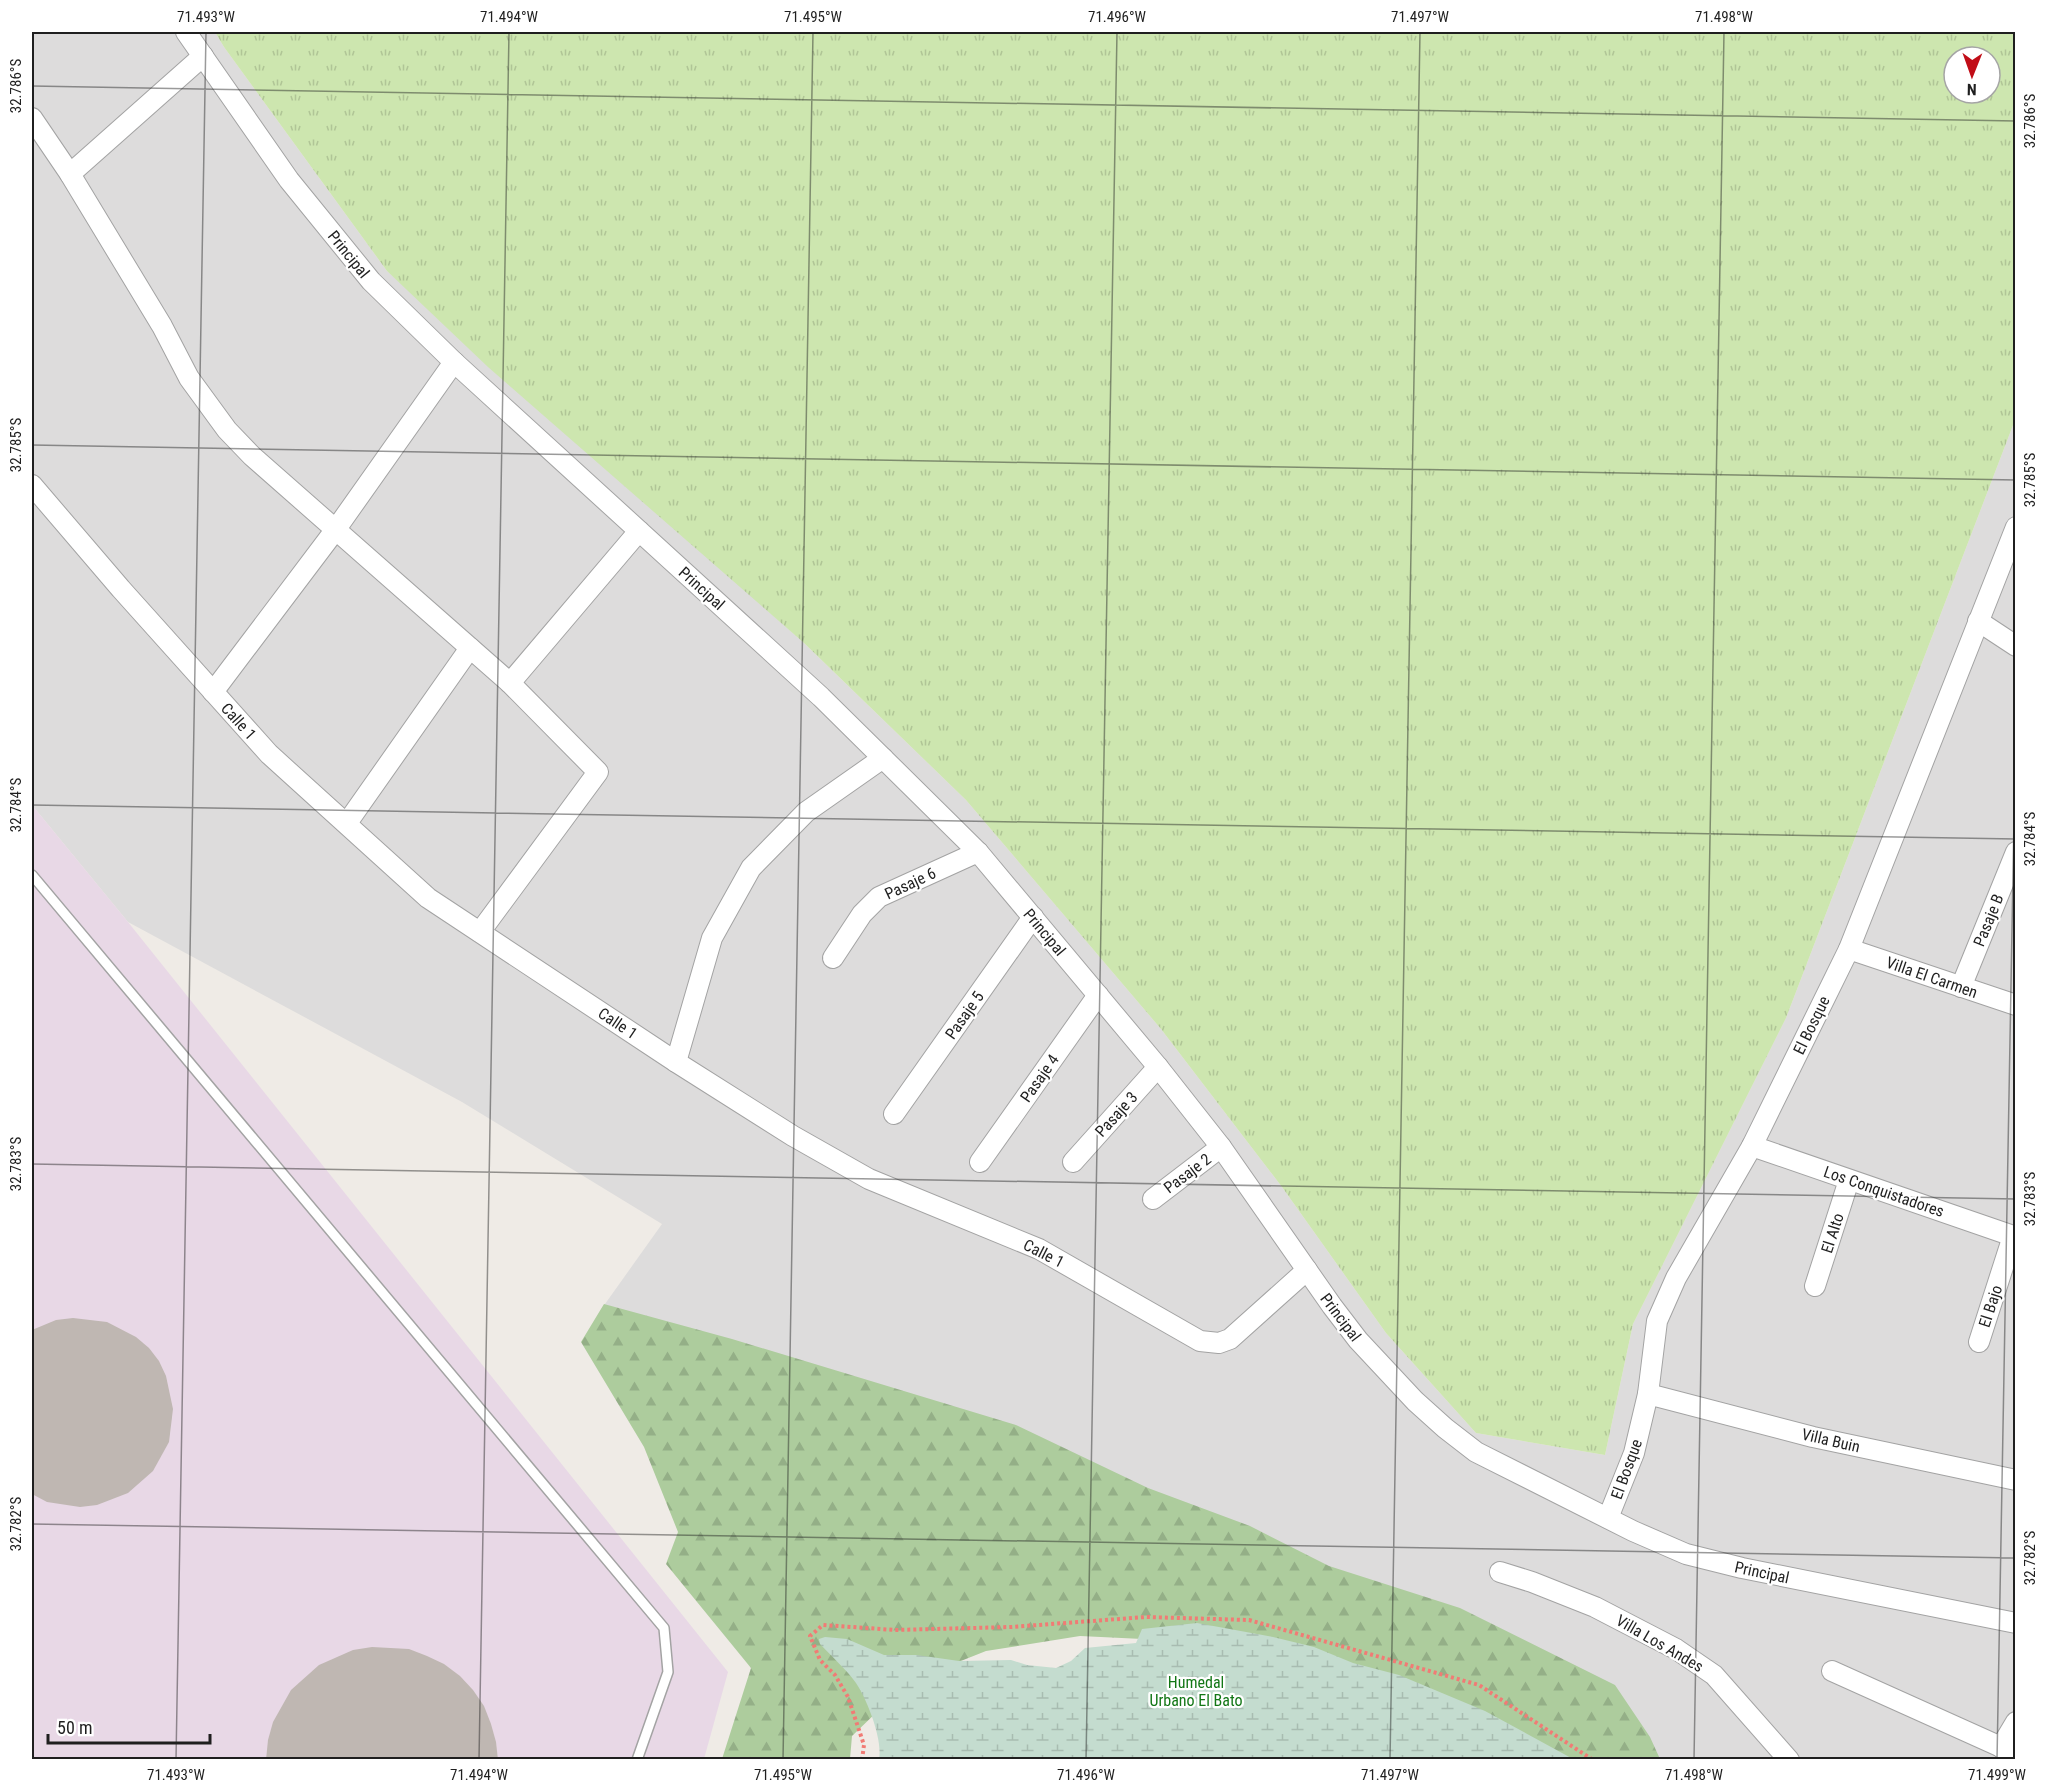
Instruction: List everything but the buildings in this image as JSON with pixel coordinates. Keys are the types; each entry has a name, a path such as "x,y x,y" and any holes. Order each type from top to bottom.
{"street":[{"name":"Principal","path":"186,32 290,180 371,281 454,362 821,697 978,852 1158,1067 1221,1147 1358,1340 1401,1387 1445,1428 1476,1452 1659,1543 1713,1562 2016,1623"},
{"path":"70,174 203,56"},
{"path":"32,118 70,174 162,326 189,378 227,430 252,456 510,683 598,772 480,932"},
{"path":"213,692 336,529 454,362"},
{"name":"Calle 1","path":"32,485 121,589 269,754 428,898 793,1137 869,1179 1039,1249 1200,1341 1219,1343 1230,1339 1307,1270"},
{"name":"El Bosque","path":"1608,1518 1634,1453 1648,1394 1657,1321 1677,1278 1752,1146 1849,949 2016,527"},
{"path":"510,683 639,531"},
{"path":"1978,621 2016,646"},
{"path":"346,823 470,648"},
{"path":"676,1062 712,938 751,868 806,812 883,758"},
{"name":"Pasaje 6","path":"833,958 862,914 879,897 978,852"},
{"name":"Pasaje B","path":"1961,987 2016,852"},
{"name":"Pasaje 5","path":"894,1114 1033,917"},
{"name":"Villa El Carmen","path":"1849,949 2016,1005"},
{"name":"Pasaje 4","path":"980,1162 1098,995"},
{"name":"Pasaje 3","path":"1074,1161 1158,1067"},
{"name":"Los Conquistadores","path":"1752,1146 2014,1236"},
{"name":"Pasaje 2","path":"1153,1199 1221,1147"},
{"name":"El Alto","path":"1815,1286 1849,1180"},
{"name":"El Bajo","path":"1979,1342 2014,1236"},
{"name":"Villa Buin","path":"1648,1394 1813,1437 2016,1480"},
{"name":"Villa Los Andes","path":"1500,1572 1595,1606 1676,1649 1714,1675 1789,1760"},
{"path":"1832,1671 2007,1753 2016,1722"}],"lane":[{"path":"32,874 664,1628 668,1672 637,1760"}],"path":[{"path":"862,1760 864,1745 848,1697 835,1674 820,1660 810,1636 823,1625 895,1630 1011,1627 1146,1617 1210,1617 1249,1620 1479,1685 1593,1760"}],"shaded area":[{"path":"32,32 215,32 387,271 804,643 966,800 1161,1029 1282,1187 1386,1333 1476,1433 1605,1455 1633,1324 1786,1018 2015,420 2015,1759 1655,1759 600,1311 662,1224 462,1102 128,922 32,805"},
{"path":"32,805 728,1672 704,1759 32,1759"}],"green space":[{"path":"215,32 2015,32 2015,420 1786,1018 1633,1324 1605,1455 1476,1433 1386,1333 1282,1187 1161,1029 966,800 804,643 488,367 387,271"},
{"path":"604,1304 732,1339 1016,1425 1148,1488 1250,1526 1329,1566 1460,1608 1615,1685 1650,1737 1660,1759 1499,1759 1184,1641 1080,1636 986,1651 908,1682 852,1736 850,1759 722,1759 751,1668 666,1564 678,1532 644,1447 581,1342"},
{"name":"Humedal Urbano El Bato","path":"1197,1623 1314,1647 1353,1663 1399,1675 1485,1711 1573,1759 879,1759 879,1741 865,1699 852,1678 820,1644 819,1639 825,1637 847,1639 884,1655 917,1655 959,1661 1011,1660 1027,1665 1056,1668 1071,1661 1085,1648 1136,1643 1142,1629"}]}
